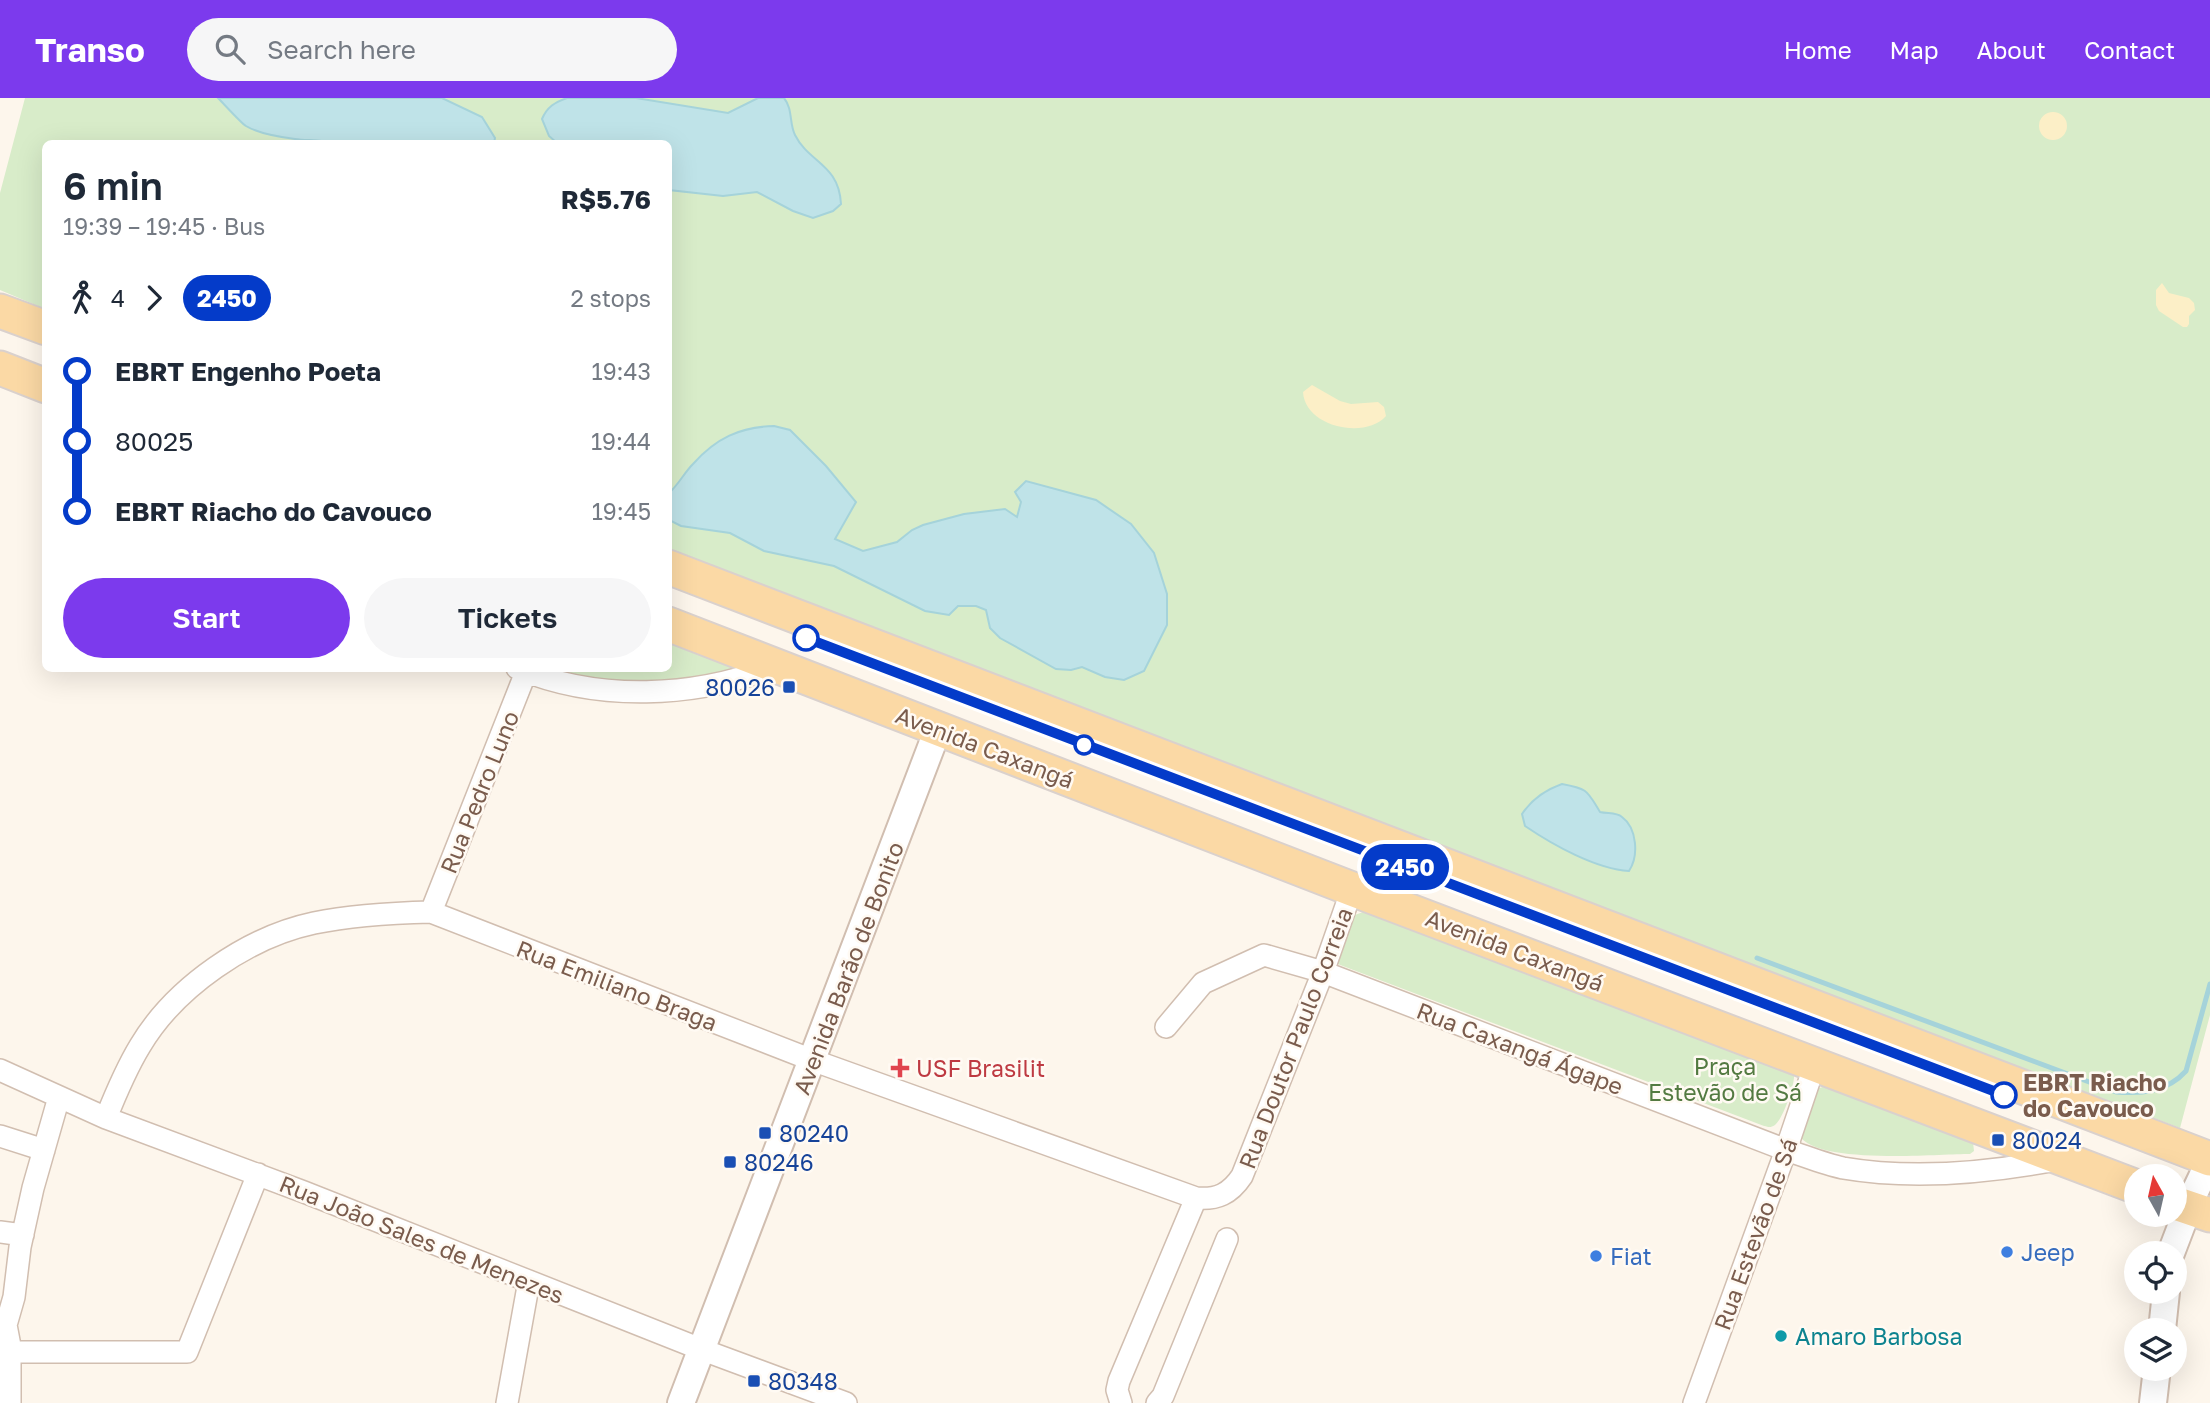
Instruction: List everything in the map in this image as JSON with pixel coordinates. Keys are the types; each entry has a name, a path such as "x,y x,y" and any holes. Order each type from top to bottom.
{"main road":[{"path":"0,311 42,327"},
{"path":"0,368 42,384"},
{"path":"672,569 2210,1159"},
{"name":"Avenida Caxangá","path":"672,626 2124,1182"}],"street":[{"path":"527,672 558,683 600,690 644,692 742,679 776,666"},
{"name":"Rua Pedro Luno","path":"431,912 520,672"},
{"name":"Avenida Barão de Bonito","path":"681,1403 938,729"},
{"name":"Rua Doutor Paulo Correia","path":"1196,1198 1212,1200 1221,1196 1242,1177 1323,972 1352,888"},
{"name":"Rua Emiliano Braga","path":"106,1118 126,1070 141,1043 162,1014 205,975 254,944 312,923 367,914 431,912 812,1060 1196,1198"},
{"name":"Rua Caxangá Ágape","path":"1166,1027 1203,982 1264,955 1323,972 1786,1150 1841,1167 1891,1173 1950,1174 2013,1168 2063,1158"},
{"name":"Rua Estevão de Sá","path":"1694,1403 1815,1064"},
{"name":"Rua João Sales de Menezes","path":"0,1070 106,1118 258,1174 703,1350 846,1403"},
{"path":"10,1403 9,1352 3,1325 14,1297 23,1235 59,1097"},
{"path":"0,1136 44,1150"},
{"path":"2176,1241 2210,1159"},
{"path":"9,1352 187,1352 258,1174"},
{"path":"1121,1403 1117,1390 1119,1381 1196,1198"},
{"path":"0,1231 23,1235"},
{"path":"1157,1403 1163,1396 1227,1239"},
{"path":"507,1403 528,1281"},
{"path":"2152,1403 2155,1381"}],"green space":[{"path":"25,98 2210,98 2210,1015 2180,1128 1189,749 672,555 672,140 42,140 42,308 0,290 0,193"},
{"path":"672,643 735,668 683,680 642,682 588,679 558,672 672,672"},
{"name":"Praça Estevão de Sá","path":"1366,911 1789,1071 1794,1075 1794,1079 1781,1116 1775,1125 1764,1126 1335,963 1352,916"},
{"name":"Praça Estevão de Sá","path":"1823,1087 1973,1142 1974,1151 1970,1154 1878,1156 1828,1151 1810,1144 1799,1135 1815,1089"}],"sand":[{"path":"2053,112 2063,116 2067,126 2063,136 2053,140 2043,136 2039,126 2043,116"},
{"path":"2162,283 2169,293 2189,298 2194,303 2195,310 2189,316 2187,327 2159,311 2156,305 2156,290"},
{"path":"1312,385 1340,401 1351,404 1378,402 1384,407 1386,416 1364,427 1337,426 1325,421 1314,414 1306,404 1303,392"}],"water":[{"path":"218,98 442,98 482,117 495,138 309,140 263,133 251,129"},
{"path":"567,98 636,98 728,113 758,98 784,98 789,107 795,135 835,180 841,204 833,211 813,218 757,192 723,196 672,190 672,140 554,140 542,119 546,111"},
{"path":"774,426 790,430 826,466 856,502 835,539 863,551 897,542 923,525 964,514 1005,509 1017,517 1021,502 1015,492 1026,481 1096,500 1131,524 1154,553 1167,594 1167,625 1144,671 1124,680 1105,677 1082,667 1071,670 1056,669 1000,638 990,628 986,610 976,606 958,606 949,615 925,611 834,566 764,551 730,533 681,526 672,522 672,490 690,467 711,447 729,436"},
{"path":"1562,784 1578,788 1589,795 1600,812 1617,814 1627,822 1635,843 1634,858 1629,871 1589,861 1525,826 1522,814 1530,804 1545,792"}],"waterway":[{"path":"1757,958 2116,1092 2154,1090 2171,1083 2186,1071 2210,984"}],"bus line":[{"name":"2450","path":"806,638 2004,1095"}],"place":[{"name":"80026","path":"789,687"},
{"name":"USF Brasilit","path":"900,1068"},
{"name":"EBRT Riacho do Cavouco","path":"2004,1095"},
{"name":"80240","path":"765,1133"},
{"name":"80024","path":"1998,1140"},
{"name":"80246","path":"730,1162"},
{"name":"Jeep","path":"2007,1252"},
{"name":"Fiat","path":"1596,1256"},
{"name":"Amaro Barbosa","path":"1781,1336"},
{"name":"80348","path":"754,1381"}]}
